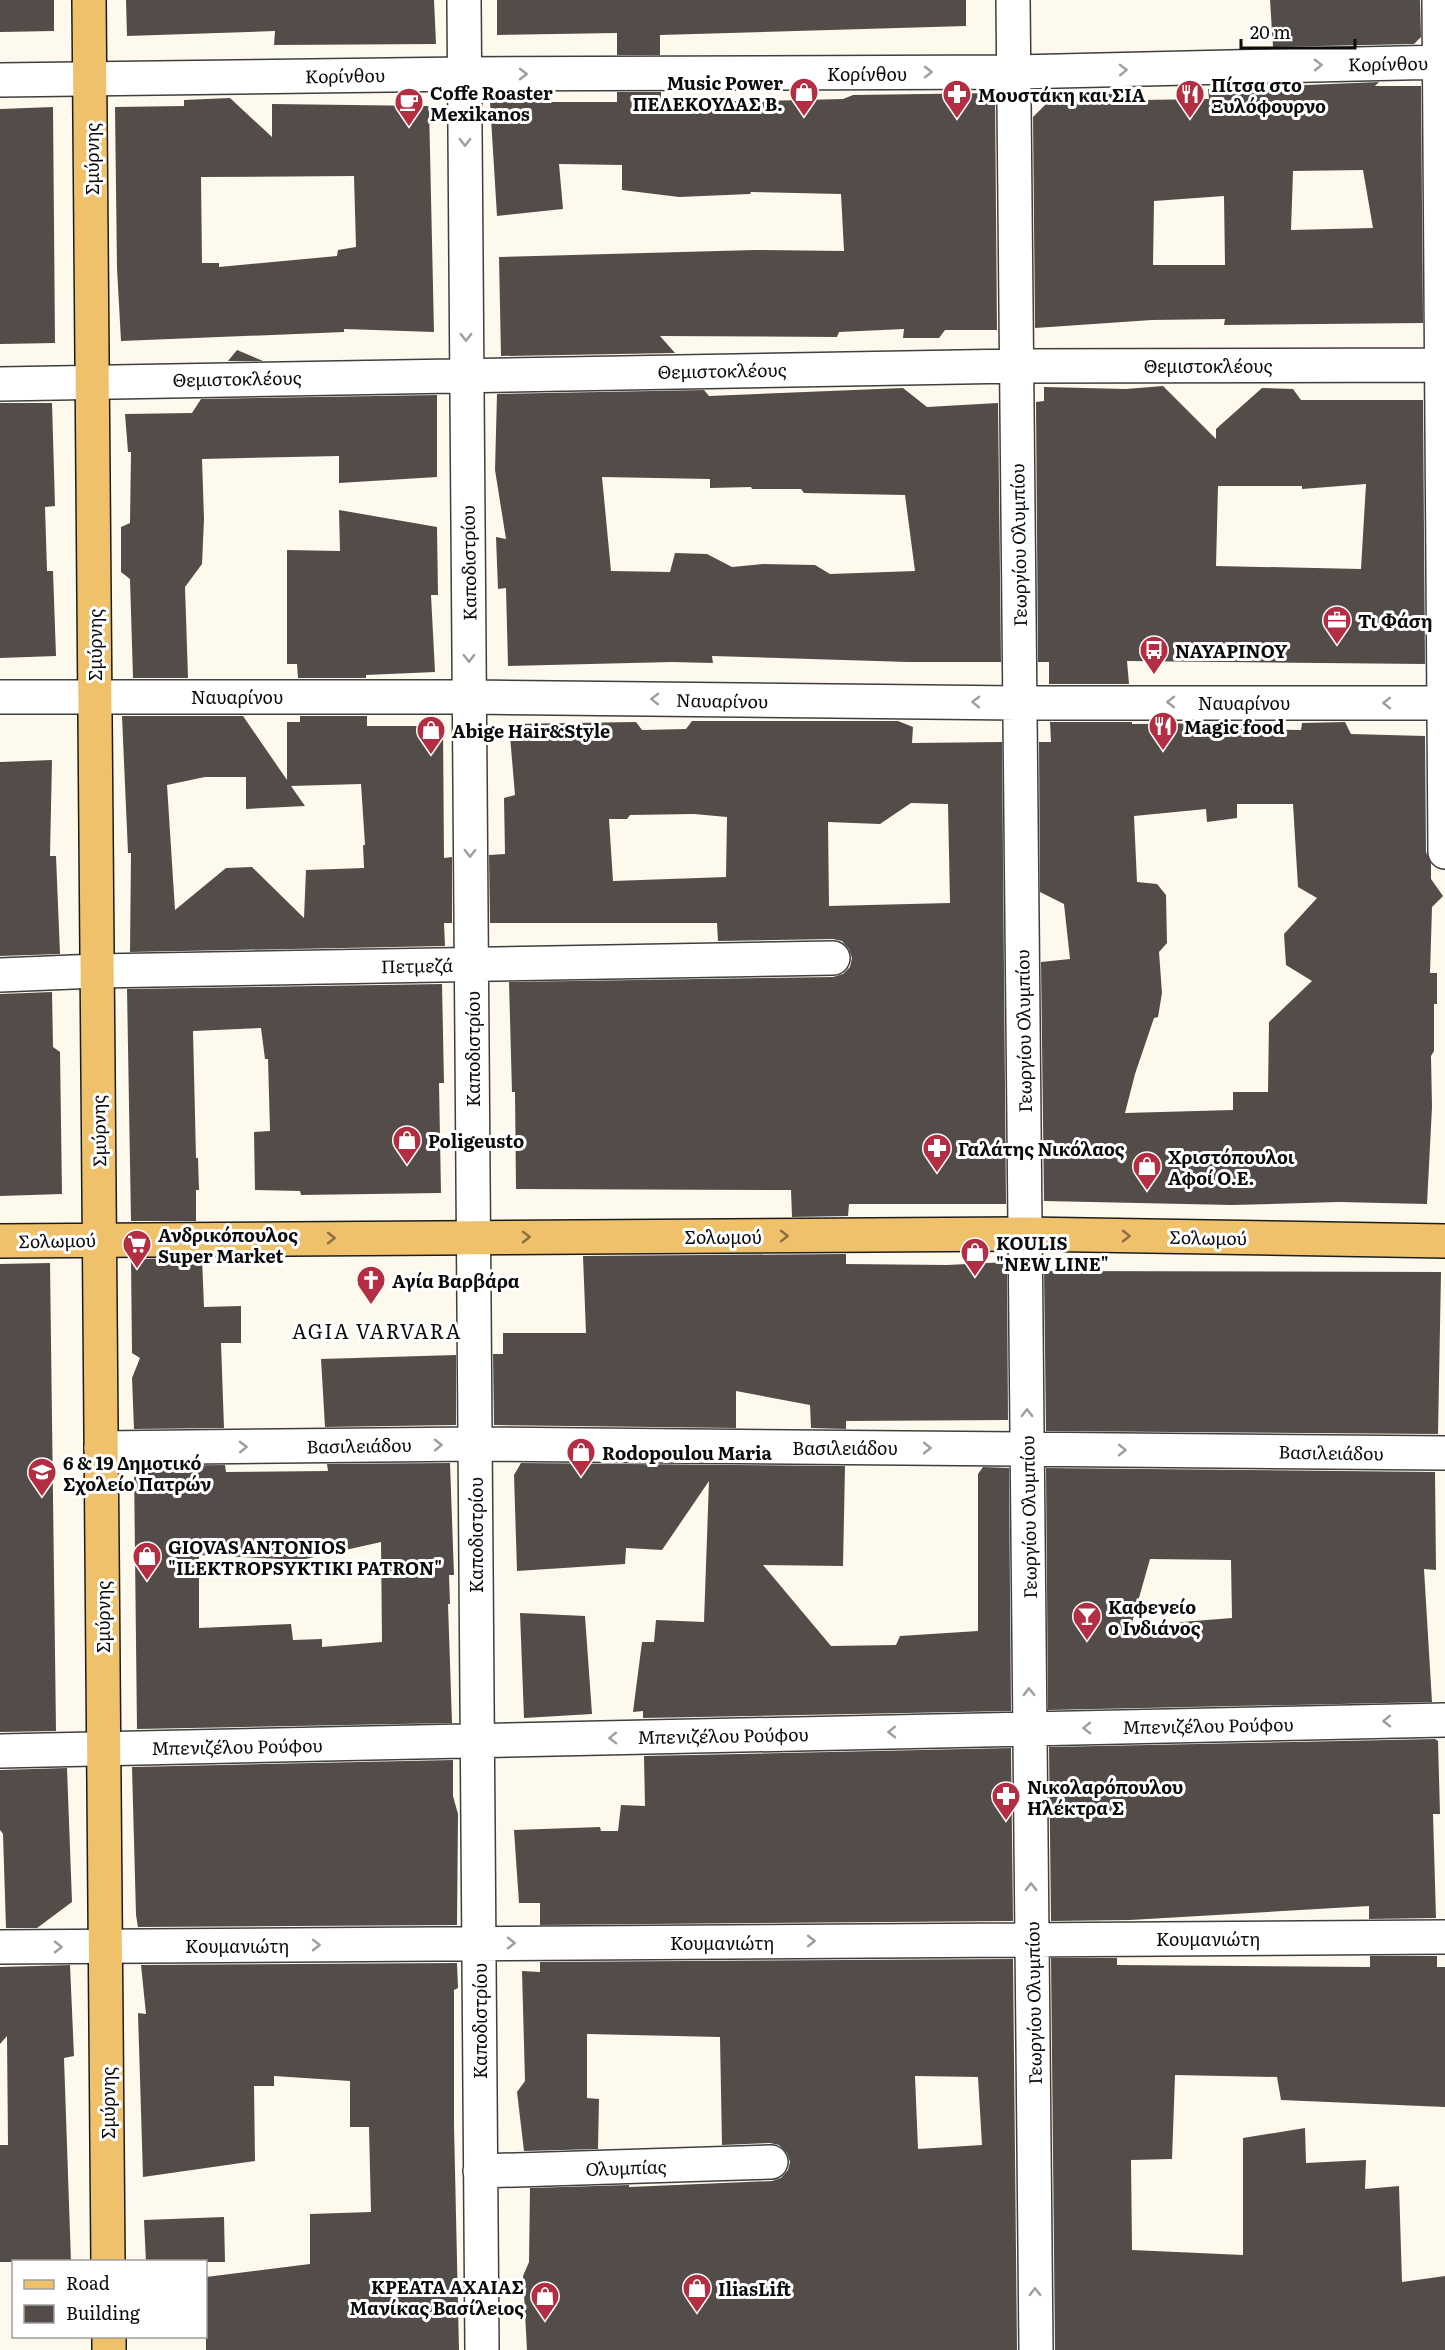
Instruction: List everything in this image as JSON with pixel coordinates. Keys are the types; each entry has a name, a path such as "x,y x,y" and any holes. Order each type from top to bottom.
{"main road":[{"name":"Σμύρνης","path":"89,0 108,2260"},
{"name":"Σολωμού","path":"0,1241 1025,1234 1445,1241"}],"street":[{"name":"Καποδιστρίου","path":"464,0 482,2350"},
{"name":"Γεωργίου Ολυμπίου","path":"1013,0 1036,2350"},
{"path":"1439,0 1442,62 1445,852"},
{"name":"Κορίνθου","path":"0,80 90,77 465,74 1014,72 1442,62"},
{"name":"Θεμιστοκλέους","path":"0,384 1017,366 1443,365"},
{"name":"Ναυαρίνου","path":"0,697 470,697 1020,703 1444,703"},
{"name":"Πετμεζά","path":"0,975 97,970 833,958"},
{"name":"Βασιλειάδου","path":"101,1448 475,1444 1445,1453"},
{"name":"Μπενιζέλου Ρούφου","path":"0,1751 1445,1720"},
{"name":"Κουμανιώτη","path":"0,1947 1445,1937"},
{"name":"Ολυμπίας","path":"480,2171 771,2162"}],"building":[{"path":"0,0 54,0 54,31 0,32"},
{"path":"126,0 434,0 436,44 274,45 275,31 127,36"},
{"path":"497,0 966,0 966,26 660,35 660,55 617,55 617,33 497,35"},
{"path":"1270,0 1420,0 1421,37 1414,44 1273,47"},
{"path":"1379,82 1375,86 1421,86 1423,323 1224,325 1225,319 1152,320 1035,328 1033,117 1054,96 1133,93 1141,100 1209,99 1208,89","holes":["1363,170 1373,228 1291,230 1293,171","1224,196 1225,265 1153,265 1154,201"]},
{"path":"617,92 661,92 661,101 843,99 853,95 995,93 997,330 945,330 939,338 903,338 904,329 839,332 837,337 660,336 675,353 501,356 499,257 755,250 844,251 841,194 751,192 750,194 679,197 622,190 622,165 559,164 563,209 497,216 490,102 617,102"},
{"path":"230,98 272,137 272,104 429,106 434,332 344,329 344,332 121,341 117,268 115,107 184,106 184,100","holes":["354,176 356,247 338,250 337,256 219,267 219,263 202,263 201,177"]},
{"path":"53,107 55,343 0,344 0,109"},
{"path":"237,350 263,361 228,361"},
{"path":"1163,386 1216,439 1216,429 1262,388 1293,389 1301,400 1423,400 1425,664 1127,661 1129,684 1049,684 1049,662 1038,662 1036,402 1044,401 1044,387 1126,389","holes":["1366,484 1361,569 1216,566 1218,486 1302,486 1302,489"]},
{"path":"903,388 927,407 998,403 1001,662 908,662 712,656 713,663 508,666 506,588 498,589 496,537 506,539 495,470 497,394 704,390 709,396","holes":["602,477 710,479 710,488 751,487 752,489 801,489 804,493 905,495 915,571 830,574 815,565 763,564 732,567 707,554 675,553 670,572 611,571"]},
{"path":"437,395 437,477 339,483 339,456 202,459 204,519 202,564 185,587 188,678 133,678 130,579 121,572 121,527 130,523 131,452 128,452 125,414 192,413 201,399"},
{"path":"0,403 52,403 55,506 45,507 47,571 53,571 56,656 0,658"},
{"path":"339,510 437,527 438,595 431,595 435,672 366,675 366,678 298,678 297,664 287,664 287,550 340,551"},
{"path":"122,716 243,716 287,780 287,722 300,722 300,716 367,716 367,726 443,726 444,858 452,857 452,923 444,923 445,946 130,952 131,853 128,853","holes":["205,777 246,777 246,809 305,806 291,786 361,784 365,845 363,845 364,868 306,870 304,918 252,867 226,868 175,910 167,785"]},
{"path":"692,721 898,721 913,727 912,743 1002,742 1006,1204 849,1204 848,1216 792,1217 791,1190 516,1189 515,1092 512,1092 509,982 833,977 843,974 850,967 852,958 849,949 842,941 833,939 718,941 717,923 490,923 489,855 505,854 504,798 515,795 509,724 636,722 642,730 686,729","holes":["911,803 948,804 950,903 829,906 828,822 880,824","694,814 727,817 726,877 613,881 609,819 627,819 630,815"]},
{"path":"1050,722 1236,723 1245,729 1301,730 1302,723 1345,722 1351,734 1425,736 1426,852 1431,863 1431,879 1443,896 1432,907 1430,973 1437,973 1437,1004 1434,1004 1434,1051 1431,1056 1432,1107 1427,1204 1339,1202 1232,1205 1044,1201 1041,962 1070,959 1064,904 1040,892 1039,742 1051,742","holes":["1237,804 1293,804 1298,887 1317,898 1284,934 1286,965 1312,981 1269,1022 1268,1092 1233,1092 1233,1110 1125,1113 1135,1074 1154,1018 1158,1017 1162,993 1159,952 1167,943 1166,895 1157,884 1137,882 1134,816 1206,809 1207,822 1237,818"]},
{"path":"52,760 50,856 56,856 60,954 0,956 0,762"},
{"path":"442,984 444,1083 439,1083 441,1193 301,1195 300,1191 255,1190 254,1132 270,1131 268,1059 265,1059 261,1028 193,1031 199,1190 196,1190 196,1221 131,1221 127,989"},
{"path":"52,992 53,1047 60,1052 62,1194 0,1196 0,994"},
{"path":"846,1254 846,1264 947,1265 1007,1262 1008,1420 846,1421 846,1429 811,1428 810,1405 736,1391 736,1428 494,1425 493,1354 503,1354 503,1333 586,1333 583,1256"},
{"path":"202,1258 204,1307 241,1306 241,1343 221,1343 224,1428 134,1429 132,1378 140,1358 132,1353 131,1259"},
{"name":"6 & 19 Δημοτικό Σχολείο Πατρών","path":"50,1263 56,1731 0,1732 0,1264"},
{"path":"1044,1271 1441,1272 1438,1434 1046,1431"},
{"path":"456,1355 456,1425 325,1427 321,1359"},
{"path":"450,1463 454,1575 449,1575 450,1604 448,1604 452,1723 137,1729 134,1466 225,1465 226,1472 328,1471 327,1464","holes":["381,1542 382,1642 322,1647 322,1639 293,1640 291,1624 199,1628 199,1555 301,1560"]},
{"path":"521,1463 845,1466 843,1566 763,1565 831,1646 896,1645 900,1636 978,1631 978,1474 983,1467 1009,1468 1011,1711 643,1718 643,1711 633,1712 642,1642 654,1642 656,1620 704,1622 709,1481 662,1550 626,1548 625,1564 517,1571 514,1475"},
{"path":"1046,1468 1435,1472 1436,1570 1424,1569 1432,1702 1048,1710","holes":["1150,1559 1231,1560 1232,1618 1131,1626"]},
{"path":"520,1613 585,1616 592,1714 524,1718"},
{"path":"1435,1739 1438,1741 1440,1814 1433,1814 1436,1918 1369,1919 1369,1906 1130,1920 1051,1921 1049,1747"},
{"path":"1011,1748 1013,1921 540,1925 540,1903 519,1903 514,1830 600,1827 601,1831 618,1831 621,1805 645,1806 644,1756"},
{"path":"453,1760 453,1796 458,1814 457,1925 138,1927 132,1767"},
{"path":"67,1768 72,1902 37,1928 6,1928 3,1834 0,1830 0,1770"},
{"path":"1370,1956 1437,1956 1437,1967 1445,1967 1445,2107 1281,2100 1277,2077 1175,2075 1172,2159 1131,2160 1132,2250 1243,2255 1243,2138 1305,2128 1306,2163 1366,2160 1365,2189 1399,2186 1402,2282 1445,2276 1445,2350 1055,2350 1051,1958 1117,1958 1117,1965 1370,1967"},
{"path":"1013,1959 1017,2350 527,2350 523,2276 529,2262 530,2188 629,2185 629,2187 772,2181 781,2178 788,2170 790,2162 787,2153 779,2145 770,2143 722,2145 720,2037 587,2034 587,2098 599,2099 598,2149 524,2151 517,2092 525,2081 522,1971 540,1972 540,1962","holes":["915,2076 978,2077 982,2145 918,2149"]},
{"path":"457,1963 458,1988 454,1990 454,2125 459,2350 206,2350 207,2277 310,2264 310,2214 371,2212 369,2127 350,2127 350,2081 274,2076 274,2086 254,2086 255,2161 143,2177 138,2013 146,2014 141,1965"},
{"path":"70,1965 74,2056 64,2058 71,2260 0,2262 0,2145 8,2145 7,2036 0,2044 0,1967"},
{"path":"224,2217 225,2262 146,2260 144,2220"}],"place":[{"name":"Music Power ΠΕΛΕΚΟΥΔΑΣ Β.","path":"804,118"},
{"name":"Μουστάκη και ΣΙΑ","path":"957,120"},
{"name":"Πίτσα στο Ξυλόφουρνο","path":"1190,120"},
{"name":"Coffe Roaster Mexikanos","path":"409,128"},
{"name":"Τι Φάση","path":"1337,646"},
{"name":"ΝΑΥΑΡΙΝΟΥ","path":"1154,676"},
{"name":"Magic food","path":"1163,752"},
{"name":"Abige Hair&Style","path":"431,756"},
{"name":"Poligeusto","path":"407,1166"},
{"name":"Γαλάτης Νικόλαος","path":"937,1174"},
{"name":"Χριστόπουλοι Αφοί Ο.Ε.","path":"1147,1192"},
{"name":"Ανδρικόπουλος Super Market","path":"137,1270"},
{"name":"KOULIS \"NEW LINE\"","path":"975,1278"},
{"name":"Αγία Βαρβάρα","path":"371,1306"},
{"name":"Rodopoulou Maria","path":"581,1478"},
{"name":"6 & 19 Δημοτικό Σχολείο Πατρών","path":"42,1498"},
{"name":"GIOVAS ANTONIOS \"ILEKTROPSYKTIKI PATRON\"","path":"147,1582"},
{"name":"Καφενείο ο Ινδιάνος","path":"1087,1642"},
{"name":"Νικολαρόπουλου Ηλέκτρα Σ","path":"1006,1822"},
{"name":"IliasLift","path":"697,2314"},
{"name":"ΚΡΕΑΤΑ ΑΧΑΙΑΣ Μανίκας Βασίλειος","path":"545,2322"}],"district":[{"name":"AGIA VARVARA","path":"377,1330"}]}
